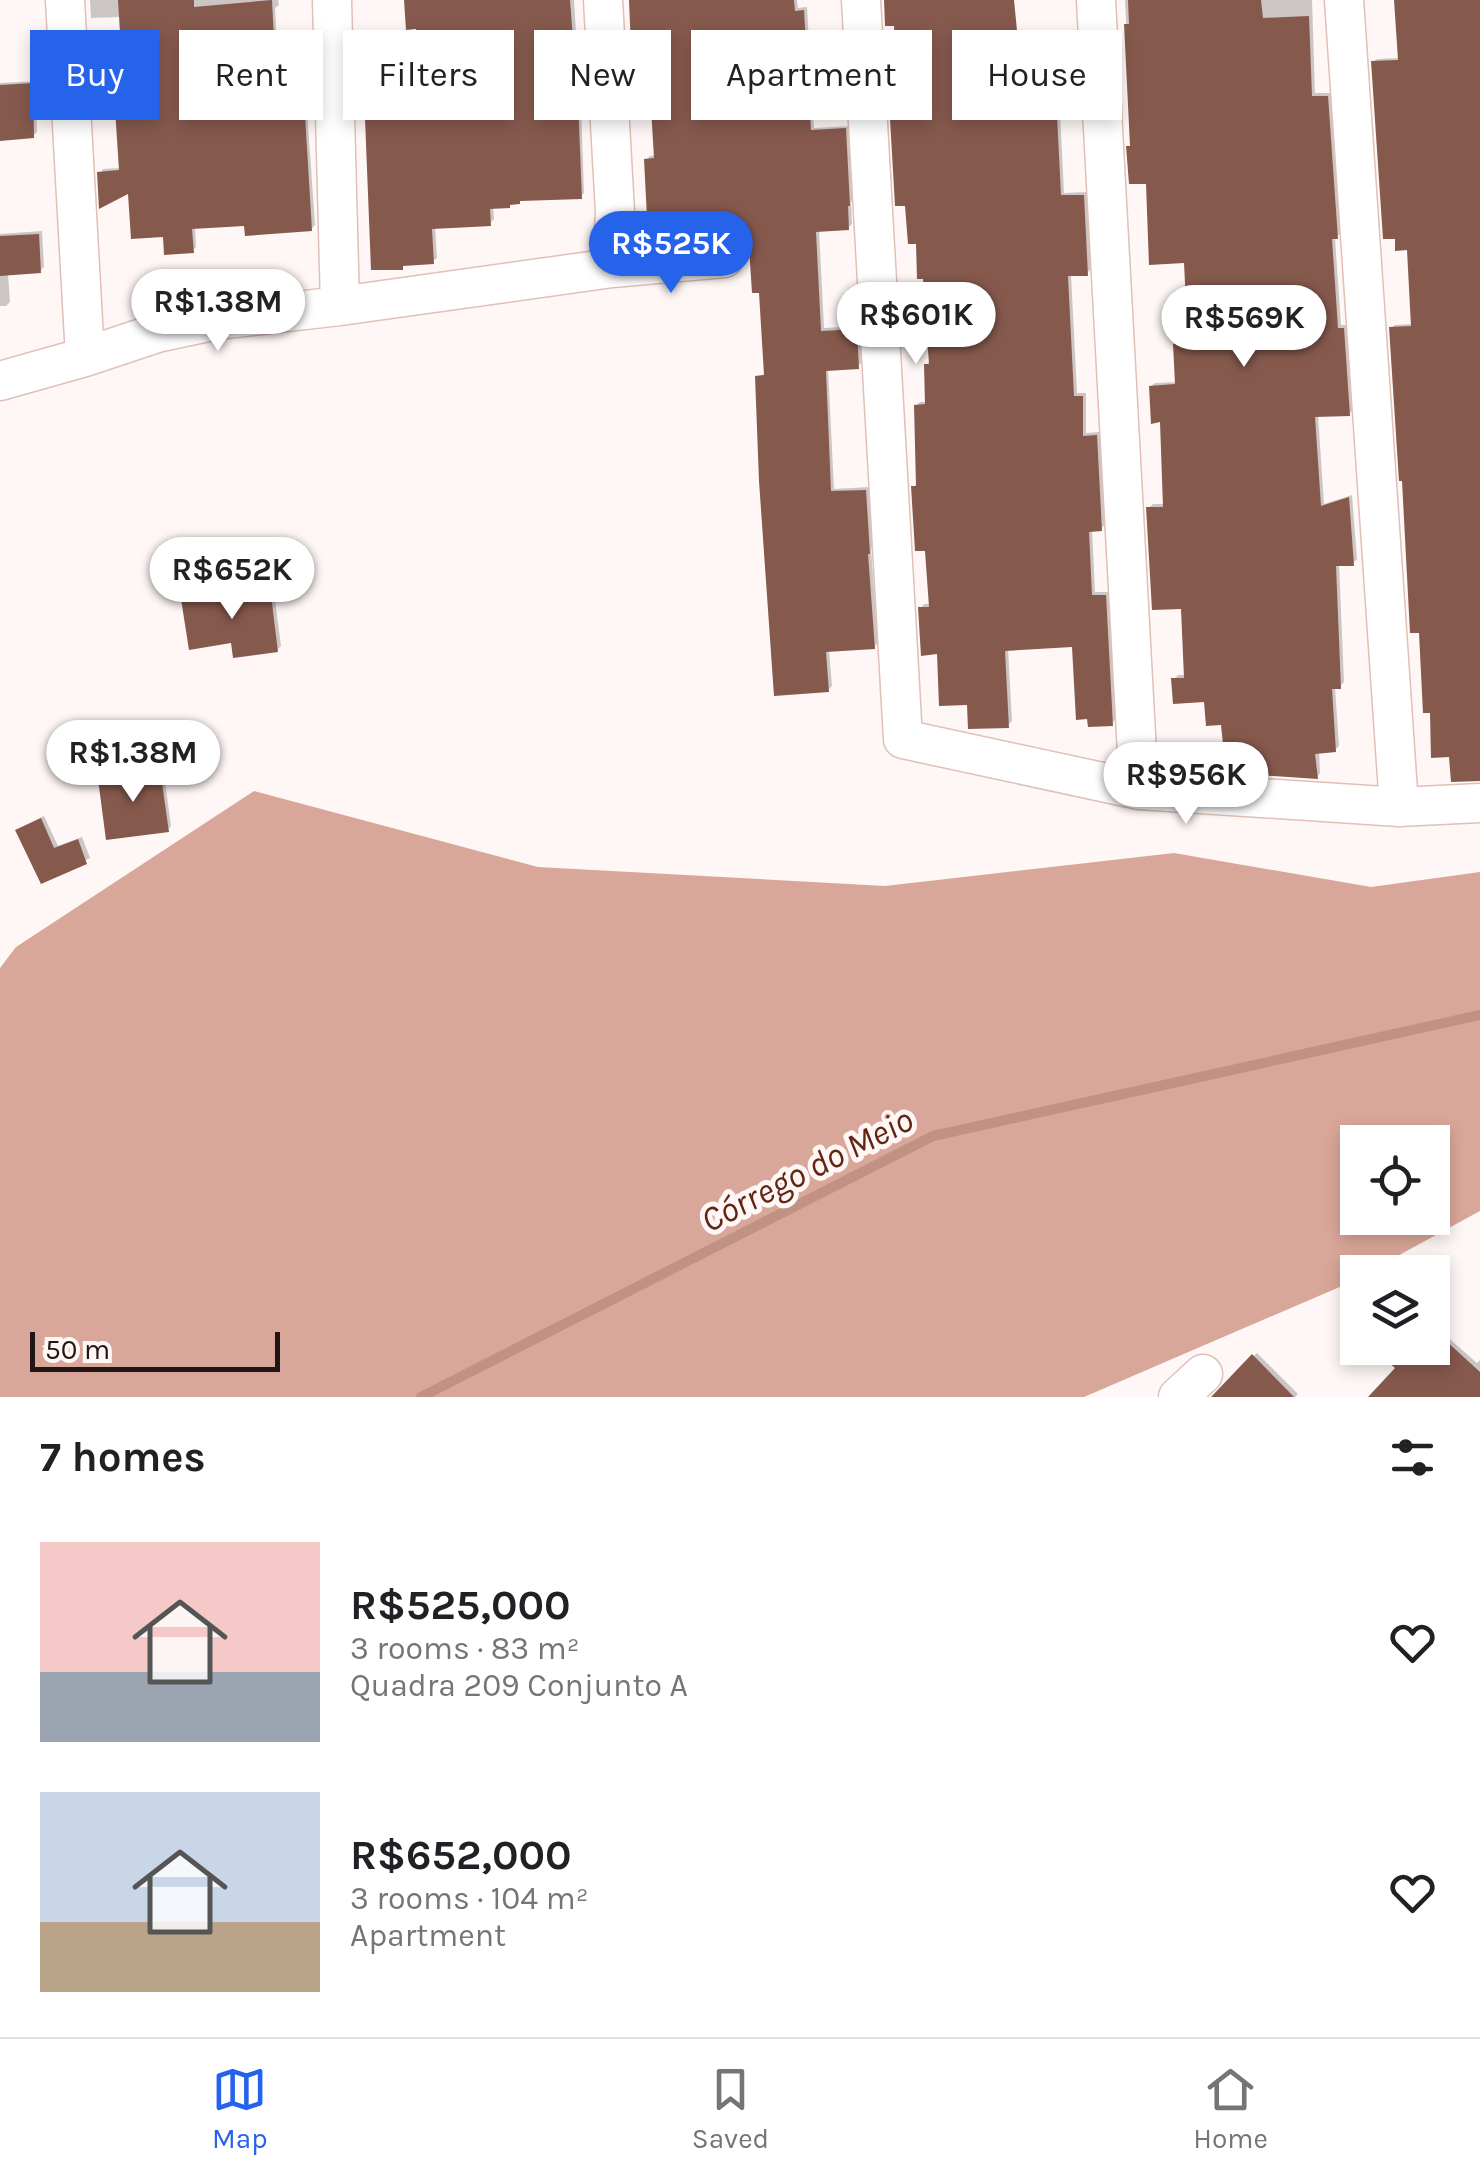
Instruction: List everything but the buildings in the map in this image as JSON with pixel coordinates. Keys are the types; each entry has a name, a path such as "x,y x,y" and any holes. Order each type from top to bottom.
{"street":[{"path":"65,0 85,357"},
{"path":"332,0 340,306"},
{"path":"603,0 615,212 612,268"},
{"path":"860,0 903,739 1140,790 1399,807 1480,804"},
{"path":"1096,0 1140,790"},
{"path":"1344,0 1399,807"},
{"path":"0,380 157,333 218,320 612,268 724,258"}],"shaded area":[{"path":"254,791 538,867 885,886 1174,853 1371,887 1480,872 1480,1211 1450,1227 1450,1125 1340,1125 1340,1235 1436,1235 1399,1255 1340,1255 1340,1287 1084,1397 0,1397 0,968 16,947"}],"waterway":[{"name":"Córrego do Meio","path":"421,1397 933,1136 1480,1015"}]}
